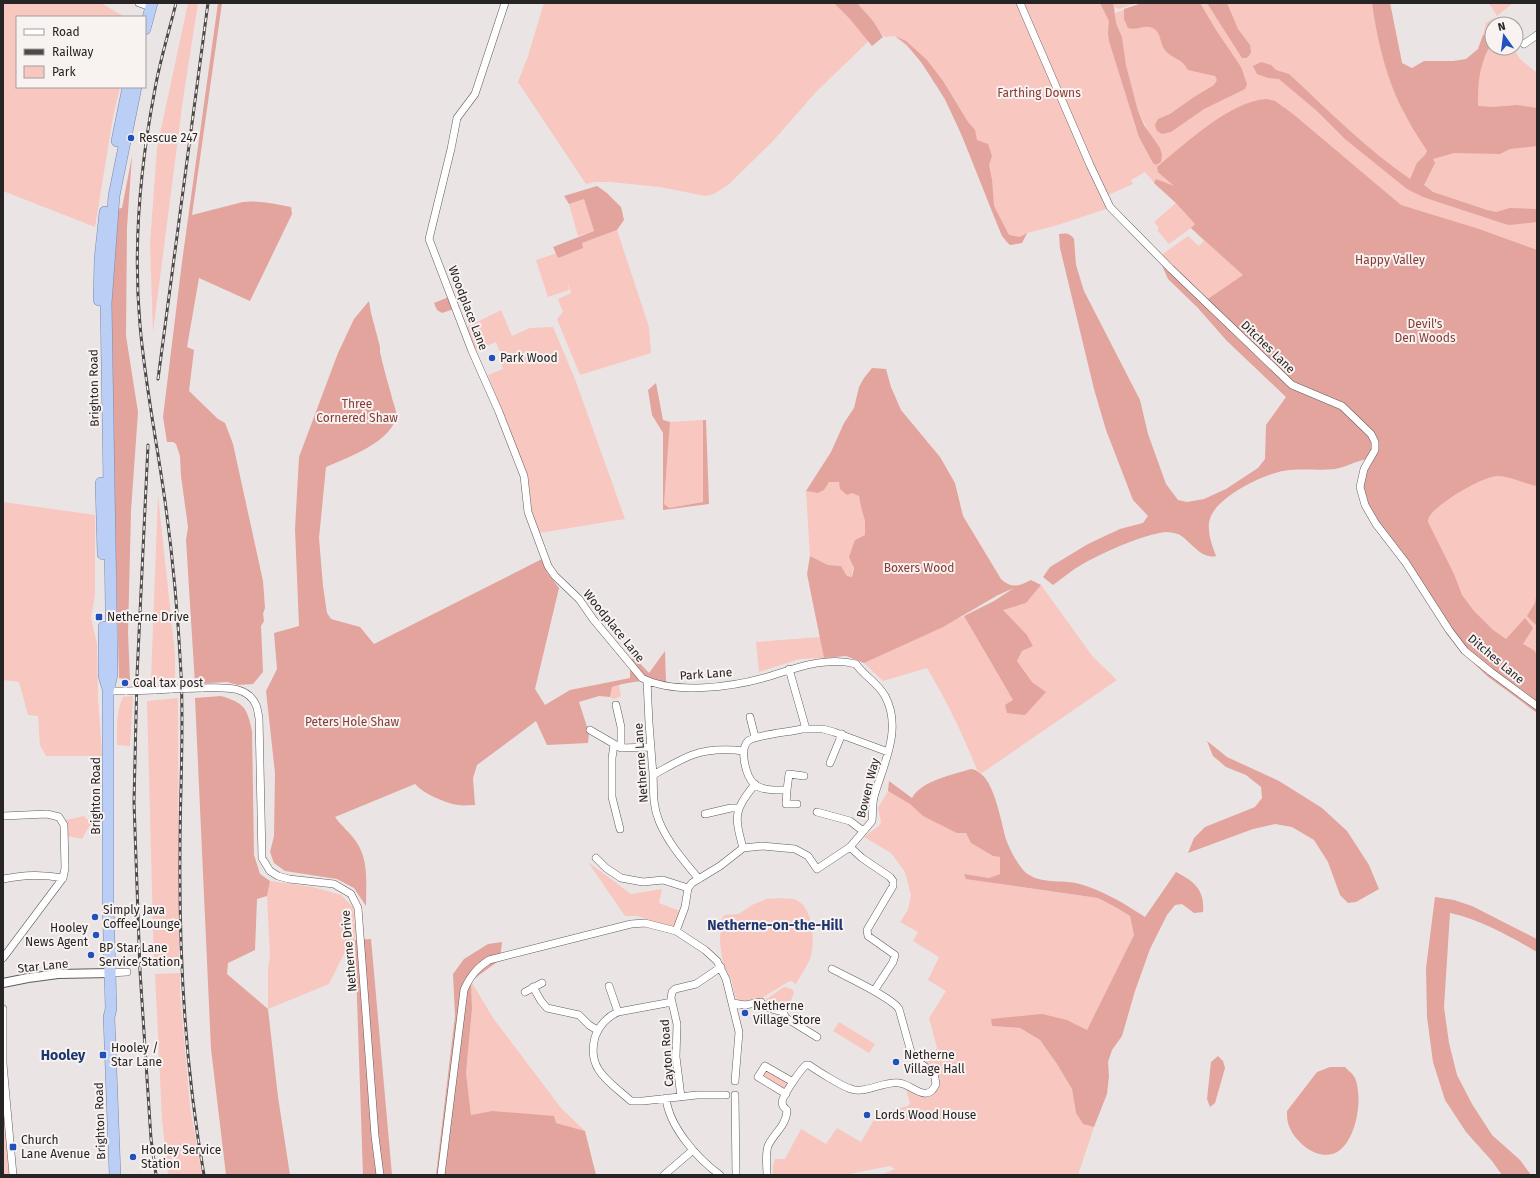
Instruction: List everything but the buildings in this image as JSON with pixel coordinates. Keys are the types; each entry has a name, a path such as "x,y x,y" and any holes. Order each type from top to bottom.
{"highway":[{"path":"146,26 152,5"},
{"name":"Brighton Road","path":"108,691 104,676 98,303 100,259 107,196 128,88"},
{"name":"Brighton Road","path":"115,1175 109,1017 105,1008 106,973 104,921 108,901 108,691 112,675 106,303 114,196 136,88"}],"street":[{"path":"139,3 152,5"},
{"name":"Woodplace Lane","path":"505,3 475,94 457,118 429,239 472,350 499,412 524,476 528,512 548,566 555,576 579,598 593,619 642,678 647,681"},
{"name":"Ditches Lane","path":"1020,3 1090,165 1110,207 1171,269 1292,385 1342,406 1371,434 1375,442 1375,450 1364,470 1360,487 1365,505 1376,524 1406,563 1449,630 1465,651 1537,706"},
{"path":"1524,44 1537,35"},
{"name":"Bowen Way","path":"743,848 762,846 795,849 808,856 817,868 850,847 872,822 874,797 892,739 893,730 891,711 885,694 864,675 856,664 843,660 804,665 789,669"},
{"path":"789,669 806,729 823,729 842,734 888,752"},
{"name":"Park Lane","path":"647,681 677,688 711,687 741,683 767,677 789,669"},
{"name":"Netherne Lane","path":"647,681 650,747 653,775 652,794 658,820 679,855 699,879"},
{"name":"Netherne Drive","path":"108,691 232,687 250,696 256,705 259,718 262,858 270,871 278,876 289,879 334,884 350,894 358,908 375,1136 380,1175"},
{"path":"616,705 621,727 618,746 612,758 612,797 620,829"},
{"path":"750,717 755,738"},
{"path":"787,790 773,790 754,784 747,773 744,763 744,751 748,742 755,738 802,729"},
{"path":"590,730 618,746 650,747"},
{"path":"830,763 842,734"},
{"path":"653,775 691,755 726,749 744,751"},
{"path":"797,804 786,804 789,774 804,776"},
{"path":"676,931 685,907 688,888 692,883 720,866 743,848 736,816 740,803 754,784"},
{"path":"705,814 731,808 738,808"},
{"path":"817,812 850,821 863,831"},
{"path":"3,816 47,814 59,817 64,825 65,868 63,878 3,958"},
{"path":"850,847 862,858 888,875 893,881 893,886 867,930 868,936 895,955 893,962 874,992"},
{"path":"596,858 606,868 621,878 643,882 663,880 688,888"},
{"path":"3,879 21,875 45,874 63,878"},
{"path":"441,1175 464,990 469,979 477,968 489,960 631,924 645,923 676,931 705,950 717,961 726,979 739,1032 735,1081"},
{"name":"Cayton Road","path":"681,1097 676,1057 677,1024 671,995 675,989 696,984 721,968"},
{"path":"767,1175 766,1159 768,1146 787,1117 787,1110 783,1106 782,1102 804,1066 809,1065 851,1089 861,1090 888,1084 901,1083 920,1093 926,1093 935,1087 936,1078 932,1071 916,1061 911,1052 896,1005 832,969"},
{"path":"106,973 127,972"},
{"name":"Star Lane","path":"3,983 58,974 106,973"},
{"path":"525,992 542,983"},
{"path":"609,986 618,1012"},
{"path":"533,987 547,1008 579,1015 589,1025 597,1030"},
{"path":"672,1002 618,1012 610,1016 597,1030 593,1045 594,1061 601,1075 630,1103 666,1098 726,1095"},
{"path":"733,1003 745,1005 761,1002 763,1006 783,1012 786,1018 817,1037"},
{"path":"3,1009 3,1064 13,1175"},
{"path":"786,1094 758,1077 765,1066 793,1082"},
{"path":"735,1095 736,1175"},
{"name":"Cayton Road","path":"666,1098 667,1109 675,1125 693,1150 709,1167 720,1175"},
{"path":"664,1175 693,1150"}],"green space":[{"path":"3,3 101,3 123,16 16,16 16,88 120,88 113,117 95,227 3,191"},
{"path":"188,3 198,3 183,99 153,332 150,244 157,148"},
{"path":"218,3 222,3 192,215 243,202 267,203 291,207 292,214 250,301 199,278 187,347 194,350 189,391 218,419 225,423 233,444 263,581 265,608 263,614 264,621 261,626 263,672 253,684 238,685 227,682 195,684 186,540 188,527 181,476 180,456 176,444 173,442 167,442 163,417 182,262"},
{"name":"Happy Valley","path":"544,3 1137,3 1119,9 1115,7 1115,13 1142,3 1390,3 1402,63 1425,112 1478,49 1484,31 1484,56 1518,56 1537,73 1537,706 1491,672 1375,450 1292,385 1162,256 1188,236 1199,246 1204,241 1191,228 1169,244 1157,230 1159,228 1154,222 1176,203 1156,185 1145,172 1131,180 1133,184 1108,195 1109,208 1058,225 1027,233 1022,243 1010,245 1006,242 999,229 957,125 930,74 913,53 895,36 885,37 880,32 816,92 773,141 728,185 714,194 705,196 660,187 610,182 595,182 586,184 518,82 528,56","holes":["1116,23 1122,37 1126,65 1138,111 1151,136 1159,158 1133,106"]},
{"path":"834,3 857,3 873,21 883,37 872,46 850,19"},
{"path":"1100,3 1113,3 1116,23 1122,37 1126,65 1138,111 1144,125 1160,148 1162,155 1161,162 1156,165 1153,163 1139,137 1109,41 1109,21"},
{"path":"1142,3 1200,3 1241,67 1247,84 1245,89 1204,109 1171,132 1162,134 1157,131 1155,125 1158,119 1170,114 1214,85 1217,80 1215,76 1188,70 1183,63 1165,50 1158,33 1153,28 1128,28 1124,19 1124,9"},
{"path":"1207,3 1227,3 1238,29 1250,45 1251,52 1249,56 1242,58"},
{"path":"1372,3 1390,3 1402,63 1412,68 1424,61 1453,61 1466,59 1478,49 1484,35 1485,56 1479,77 1478,106 1493,107 1517,105 1537,108 1537,146 1510,149 1500,154 1454,153 1433,159 1435,163 1424,185 1433,192 1496,212 1510,208 1537,209 1537,222 1509,225 1423,197 1407,189 1345,139 1317,111 1279,79 1268,78 1257,74 1253,66 1261,62 1271,65 1276,70 1289,74 1363,142 1410,179 1417,163 1427,151 1407,119 1393,88 1377,31"},
{"path":"1489,3 1513,3 1497,16"},
{"path":"895,36 906,41 927,60 943,81 968,122 975,130 977,140 988,144 992,156 989,165 994,206 1009,235 1020,237 1027,233 1022,243 1010,245 1002,236 962,136 945,99 921,62 907,45"},
{"name":"Devil's Den Woods","path":"1267,99 1275,101 1293,114 1401,205 1479,229 1537,250 1537,486 1503,476 1491,477 1462,490 1443,503 1430,515 1428,522 1454,574 1462,595 1474,611 1493,630 1506,639 1525,618 1533,628 1523,644 1535,651 1537,657 1537,713 1487,676 1464,654 1376,524 1360,487 1367,459 1335,469 1296,470 1274,473 1251,483 1228,497 1218,505 1212,514 1209,523 1209,532 1216,556 1201,553 1179,534 1165,532 1137,540 1106,552 1079,566 1053,585 1043,577 1050,567 1088,544 1120,529 1143,523 1148,516 1133,500 1106,430 1094,389 1060,248 1059,234 1068,234 1074,239 1076,265 1084,291 1140,400 1148,434 1166,484 1178,500 1187,502 1204,499 1226,489 1258,468 1265,459 1266,425 1286,397 1227,341 1197,307 1168,279 1160,261 1205,301 1243,275 1191,228 1195,224 1176,203 1154,183 1156,179 1174,186 1158,172 1157,167 1194,136 1223,115 1238,107"},
{"path":"132,156 127,227 126,336 138,412 131,511 128,633 130,680 119,678 109,304 116,209 122,208"},
{"path":"597,186 607,193 621,207 624,220 617,230 582,243 583,248 558,258 553,247 594,231 584,199 569,204 564,196"},
{"path":"584,199 594,231 578,236 569,204"},
{"path":"617,230 649,327 651,353 580,375 557,319 563,312 558,299 571,293 567,281 569,290 548,297 536,260 557,253 558,258 582,243"},
{"path":"449,297 454,309 442,313 437,310 434,303"},
{"name":"Peters Hole Shaw","path":"369,301 382,362 396,410 394,422 389,431 370,447 326,467 319,538 327,613 331,619 360,627 374,644 542,559 547,572 559,588 535,689 545,705 570,690 630,678 630,666 633,656 649,673 665,651 666,682 646,681 626,683 612,687 610,697 599,696 579,702 589,733 588,743 547,745 536,721 477,765 473,778 475,805 453,804 435,798 415,784 335,817 355,839 361,850 366,873 366,906 354,888 337,879 285,871 274,863 270,852 274,836 275,773 266,691 277,669 274,633 299,626 295,529 299,457 338,353 354,319"},
{"path":"501,310 512,336 530,328 553,327 575,379 625,519 539,533 532,512 528,477 488,375 503,369 501,364 504,362 496,342 476,350 467,327"},
{"name":"Boxers Wood","path":"872,368 886,369 891,387 901,410 940,457 955,483 963,516 1001,579 1016,586 1031,580 1041,585 1026,603 1003,610 1027,635 1033,646 1022,651 1017,661 1032,682 1046,692 1025,715 1007,713 1005,705 1013,700 964,616 994,601 1014,588 998,595 943,627 864,663 846,656 824,658 807,574 810,556 828,565 841,566 847,576 852,577 854,568 849,557 855,540 865,535 865,521 859,496 852,493 847,495 840,489 839,482 829,482 824,490 818,493 806,491 831,452 844,423 854,408 859,387"},
{"path":"656,383 663,420 670,422 664,504 669,508 703,502 703,420 706,420 709,504 663,510 663,433 652,415 648,390"},
{"path":"703,420 703,502 669,508 664,504 670,422"},
{"path":"833,481 840,483 859,496 865,521 865,535 855,540 852,577 847,576 841,566 828,565 810,556 806,491 818,493 824,490 829,482"},
{"path":"158,495 175,654 175,679 151,680"},
{"path":"3,502 95,515 95,595 91,618 97,644 98,697 102,756 46,756 40,745 38,716 28,715 19,682 3,680"},
{"path":"1041,585 1093,657 1117,680 982,773 977,770 954,718 927,668 883,681 864,663 964,616 1013,700 1046,692 1032,682 1017,661 1022,651 1033,646 1027,635 1002,610 1026,603"},
{"path":"1537,591 1536,625 1527,616 1535,603"},
{"path":"820,637 824,658 800,659 759,672 756,642"},
{"path":"619,685 621,696 614,699 610,697 612,687"},
{"path":"133,696 130,746 117,745 117,720 119,708 123,697"},
{"path":"221,696 240,704 246,711 250,723 252,731 254,855 260,874 270,881 267,896 257,899 255,950 228,963 227,974 268,1009 278,1097 290,1175 226,1175 211,1049 195,698"},
{"path":"178,698 179,966 154,966 147,701"},
{"path":"1207,741 1227,757 1279,781 1322,808 1347,831 1369,865 1379,889 1356,902 1348,903 1340,895 1328,862 1314,840 1292,827 1275,824 1253,829 1188,853 1194,838 1205,827 1255,807 1262,798 1261,787 1246,775 1226,767 1213,756"},
{"path":"971,769 979,772 986,779 991,788 999,811 1007,842 1014,857 1024,871 1030,875 1043,880 1080,884 1097,890 1114,898 1145,917 1176,872 1193,883 1200,892 1203,912 1194,913 1182,904 1175,905 1167,915 1150,949 1135,991 1122,1036 1112,1050 1108,1062 1109,1076 1107,1094 1094,1127 1083,1124 1076,1113 1072,1089 1040,1040 1020,1028 992,1026 991,1019 1042,1014 1067,1020 1087,1030 1134,935 1130,916 1098,898 966,879 964,874 989,878 1000,874 1000,857 993,856 971,843 966,833 957,833 923,816 910,804 888,791 889,781 912,798 930,782"},
{"path":"888,791 910,804 923,816 966,833 971,843 993,856 1000,857 1000,874 989,878 964,874 999,884 1098,898 1130,916 1134,935 1087,1030 1067,1020 992,1026 1020,1028 1040,1040 1072,1089 1076,1113 1083,1124 1094,1127 1078,1175 881,1175 895,1169 890,1166 844,1175 773,1175 775,1159 785,1159 801,1129 826,1144 837,1128 861,1142 878,1113 908,1106 910,1103 906,1090 917,1096 924,1097 929,1096 937,1090 939,1086 940,1081 937,1072 932,1066 923,1061 930,1059 937,1048 929,1018 946,991 928,980 939,957 913,941 918,932 900,922 908,910 911,895 905,872 891,853 864,837 879,826 881,822 878,808"},
{"path":"84,816 91,823 82,839 68,836 66,820"},
{"path":"588,862 631,894 662,889 659,903 682,912 676,931 651,924 643,918 636,916 625,916"},
{"path":"270,881 313,887 341,895 353,907 356,935 355,940 349,944 329,984 268,1009 268,969 270,956 267,896"},
{"path":"1435,897 1454,900 1472,906 1537,939 1537,952 1506,934 1484,924 1450,913 1444,1007 1449,1043 1457,1075 1472,1104 1492,1135 1520,1160 1531,1175 1502,1175 1492,1161 1466,1132 1445,1100 1433,1062 1427,1017 1426,968"},
{"path":"781,898 796,900 806,909 811,925 813,941 810,959 796,984 791,981 760,999 741,1001 735,997 732,981 723,964 720,943 721,921 724,915 739,914 752,905 767,899"},
{"path":"371,939 392,1175 363,1175 355,940"},
{"path":"502,942 500,960 471,981 472,1009 466,1073 471,1115 492,1111 554,1116 556,1123 585,1131 596,1175 436,1175 455,1016 453,974 464,959 488,944"},
{"path":"180,973 180,993 190,1107 202,1175 168,1175 162,1119 155,974"},
{"path":"471,981 493,1018 561,1108 585,1131 556,1123 492,1111 471,1115 466,1073 472,1009"},
{"path":"784,987 792,989 794,992 790,1002 779,1007 765,1003 765,1000"},
{"path":"839,1022 875,1044 869,1053 833,1031"},
{"path":"1218,1056 1223,1061 1225,1068 1215,1103 1210,1107 1207,1099 1211,1062"},
{"path":"1330,1067 1345,1067 1355,1078 1358,1106 1354,1127 1346,1144 1333,1154 1325,1155 1317,1153 1302,1144 1291,1130 1288,1123 1287,1111 1317,1072"},
{"path":"766,1071 769,1071 788,1083 784,1090 765,1077 764,1074"},
{"path":"3,1102 9,1175 3,1175"}],"railway":[{"path":"176,3 157,78 145,148 139,207 137,266 142,347 168,522 178,630 182,717 180,828 182,972 184,1013 192,1094 204,1175"},
{"path":"158,379 208,3"},
{"path":"148,445 137,676 134,802 140,971 151,1139 156,1175"}],"place":[{"name":"Rescue 247","path":"131,138"},
{"name":"Park Wood","path":"492,358"},
{"name":"Netherne Drive","path":"99,617"},
{"name":"Coal tax post","path":"125,683"},
{"name":"Simply Java Coffee Lounge","path":"95,917"},
{"name":"Hooley News Agent","path":"96,935"},
{"name":"BP Star Lane Service Station","path":"91,955"},
{"name":"Netherne Village Store","path":"745,1013"},
{"name":"Hooley / Star Lane","path":"103,1055"},
{"name":"Netherne Village Hall","path":"896,1062"},
{"name":"Lords Wood House","path":"867,1115"},
{"name":"Church Lane Avenue","path":"13,1147"},
{"name":"Hooley Service Station","path":"133,1157"}],"district":[{"name":"Netherne-on-the-Hill","path":"775,925"},
{"name":"Hooley","path":"63,1055"}],"park label":[{"name":"Farthing Downs","path":"1039,93"},
{"name":"Three Cornered Shaw","path":"357,411"}]}
